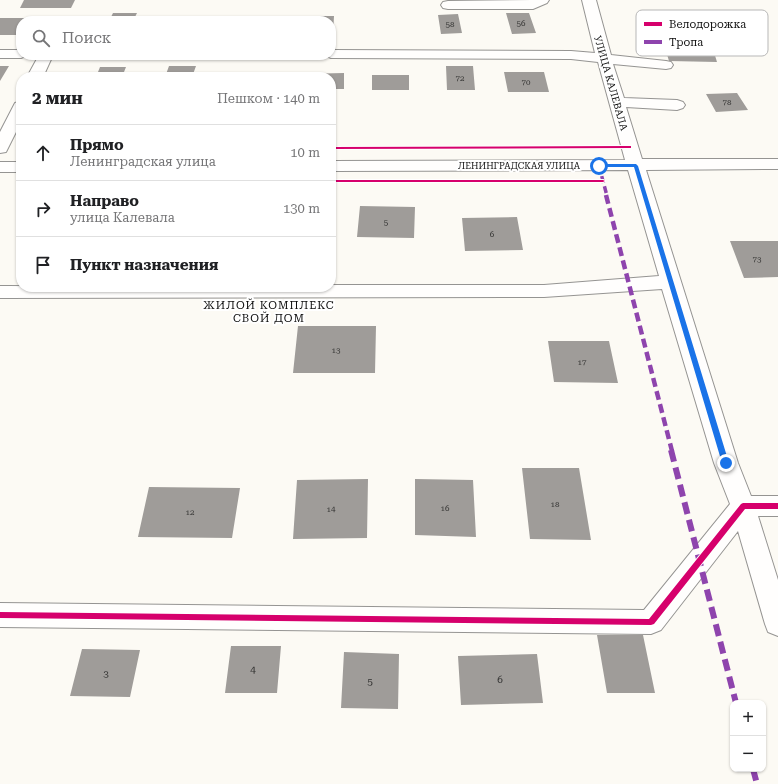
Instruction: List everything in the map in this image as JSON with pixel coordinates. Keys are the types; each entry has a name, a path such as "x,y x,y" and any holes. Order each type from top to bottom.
{"street":[{"path":"448,5 533,4 542,0"},
{"name":"УЛИЦА КАЛЕВАЛА","path":"589,0 616,102 670,282 726,463 743,506 778,624"},
{"path":"0,54 16,54"},
{"path":"336,54 571,55 666,65"},
{"path":"38,72 44,60"},
{"path":"616,102 677,105"},
{"path":"0,148 16,116"},
{"name":"ЛЕНИНГРАДСКАЯ УЛИЦА","path":"336,166 636,166 778,164"},
{"path":"0,167 16,167"},
{"path":"336,291 544,291 670,282"},
{"path":"0,292 16,292"},
{"path":"0,615 652,622 743,506 778,506"}],"building":[{"path":"24,0 75,0 71,8 20,8"},
{"path":"113,13 137,13 136,16 112,16"},
{"path":"506,13 529,13 536,33 512,34"},
{"path":"458,14 462,33 441,34 438,15"},
{"path":"0,18 16,18 16,35 0,35"},
{"path":"667,56 715,56 717,62 669,61"},
{"path":"0,66 9,66 0,81"},
{"path":"169,66 196,66 194,72 167,72"},
{"path":"446,66 473,66 475,90 447,90"},
{"path":"100,67 126,67 124,72 98,72"},
{"path":"504,72 544,72 549,92 508,92"},
{"path":"336,73 344,73 344,89 336,89"},
{"path":"372,75 409,75 409,90 372,90"},
{"path":"737,93 748,110 716,112 706,94"},
{"path":"360,206 415,207 414,238 357,237"},
{"path":"517,217 523,250 465,251 462,218"},
{"path":"730,241 778,241 778,277 744,278"},
{"path":"298,326 376,326 375,373 293,373"},
{"path":"548,341 609,341 618,383 554,382"},
{"path":"522,468 579,468 591,540 530,539"},
{"path":"368,479 367,538 293,539 297,480"},
{"path":"415,479 473,480 476,537 415,535"},
{"path":"149,487 240,488 232,538 138,537"},
{"path":"597,635 643,635 655,693 607,693"},
{"path":"231,646 281,646 277,693 225,693"},
{"path":"82,649 140,650 130,697 70,696"},
{"path":"344,652 399,654 398,709 341,708"},
{"path":"537,654 543,703 461,705 458,656"}],"marked path":[{"path":"599,166 735,700"},
{"path":"754,772 757,784"}],"cycle path":[{"path":"336,148 629,147"},
{"path":"336,181 603,181"},
{"path":"0,615 651,622 743,506 778,506"}],"district":[{"name":"ЖИЛОЙ КОМПЛЕКС СВОЙ ДОМ","path":"269,311"}],"route":[{"path":"599,166 636,166 726,463"}]}
